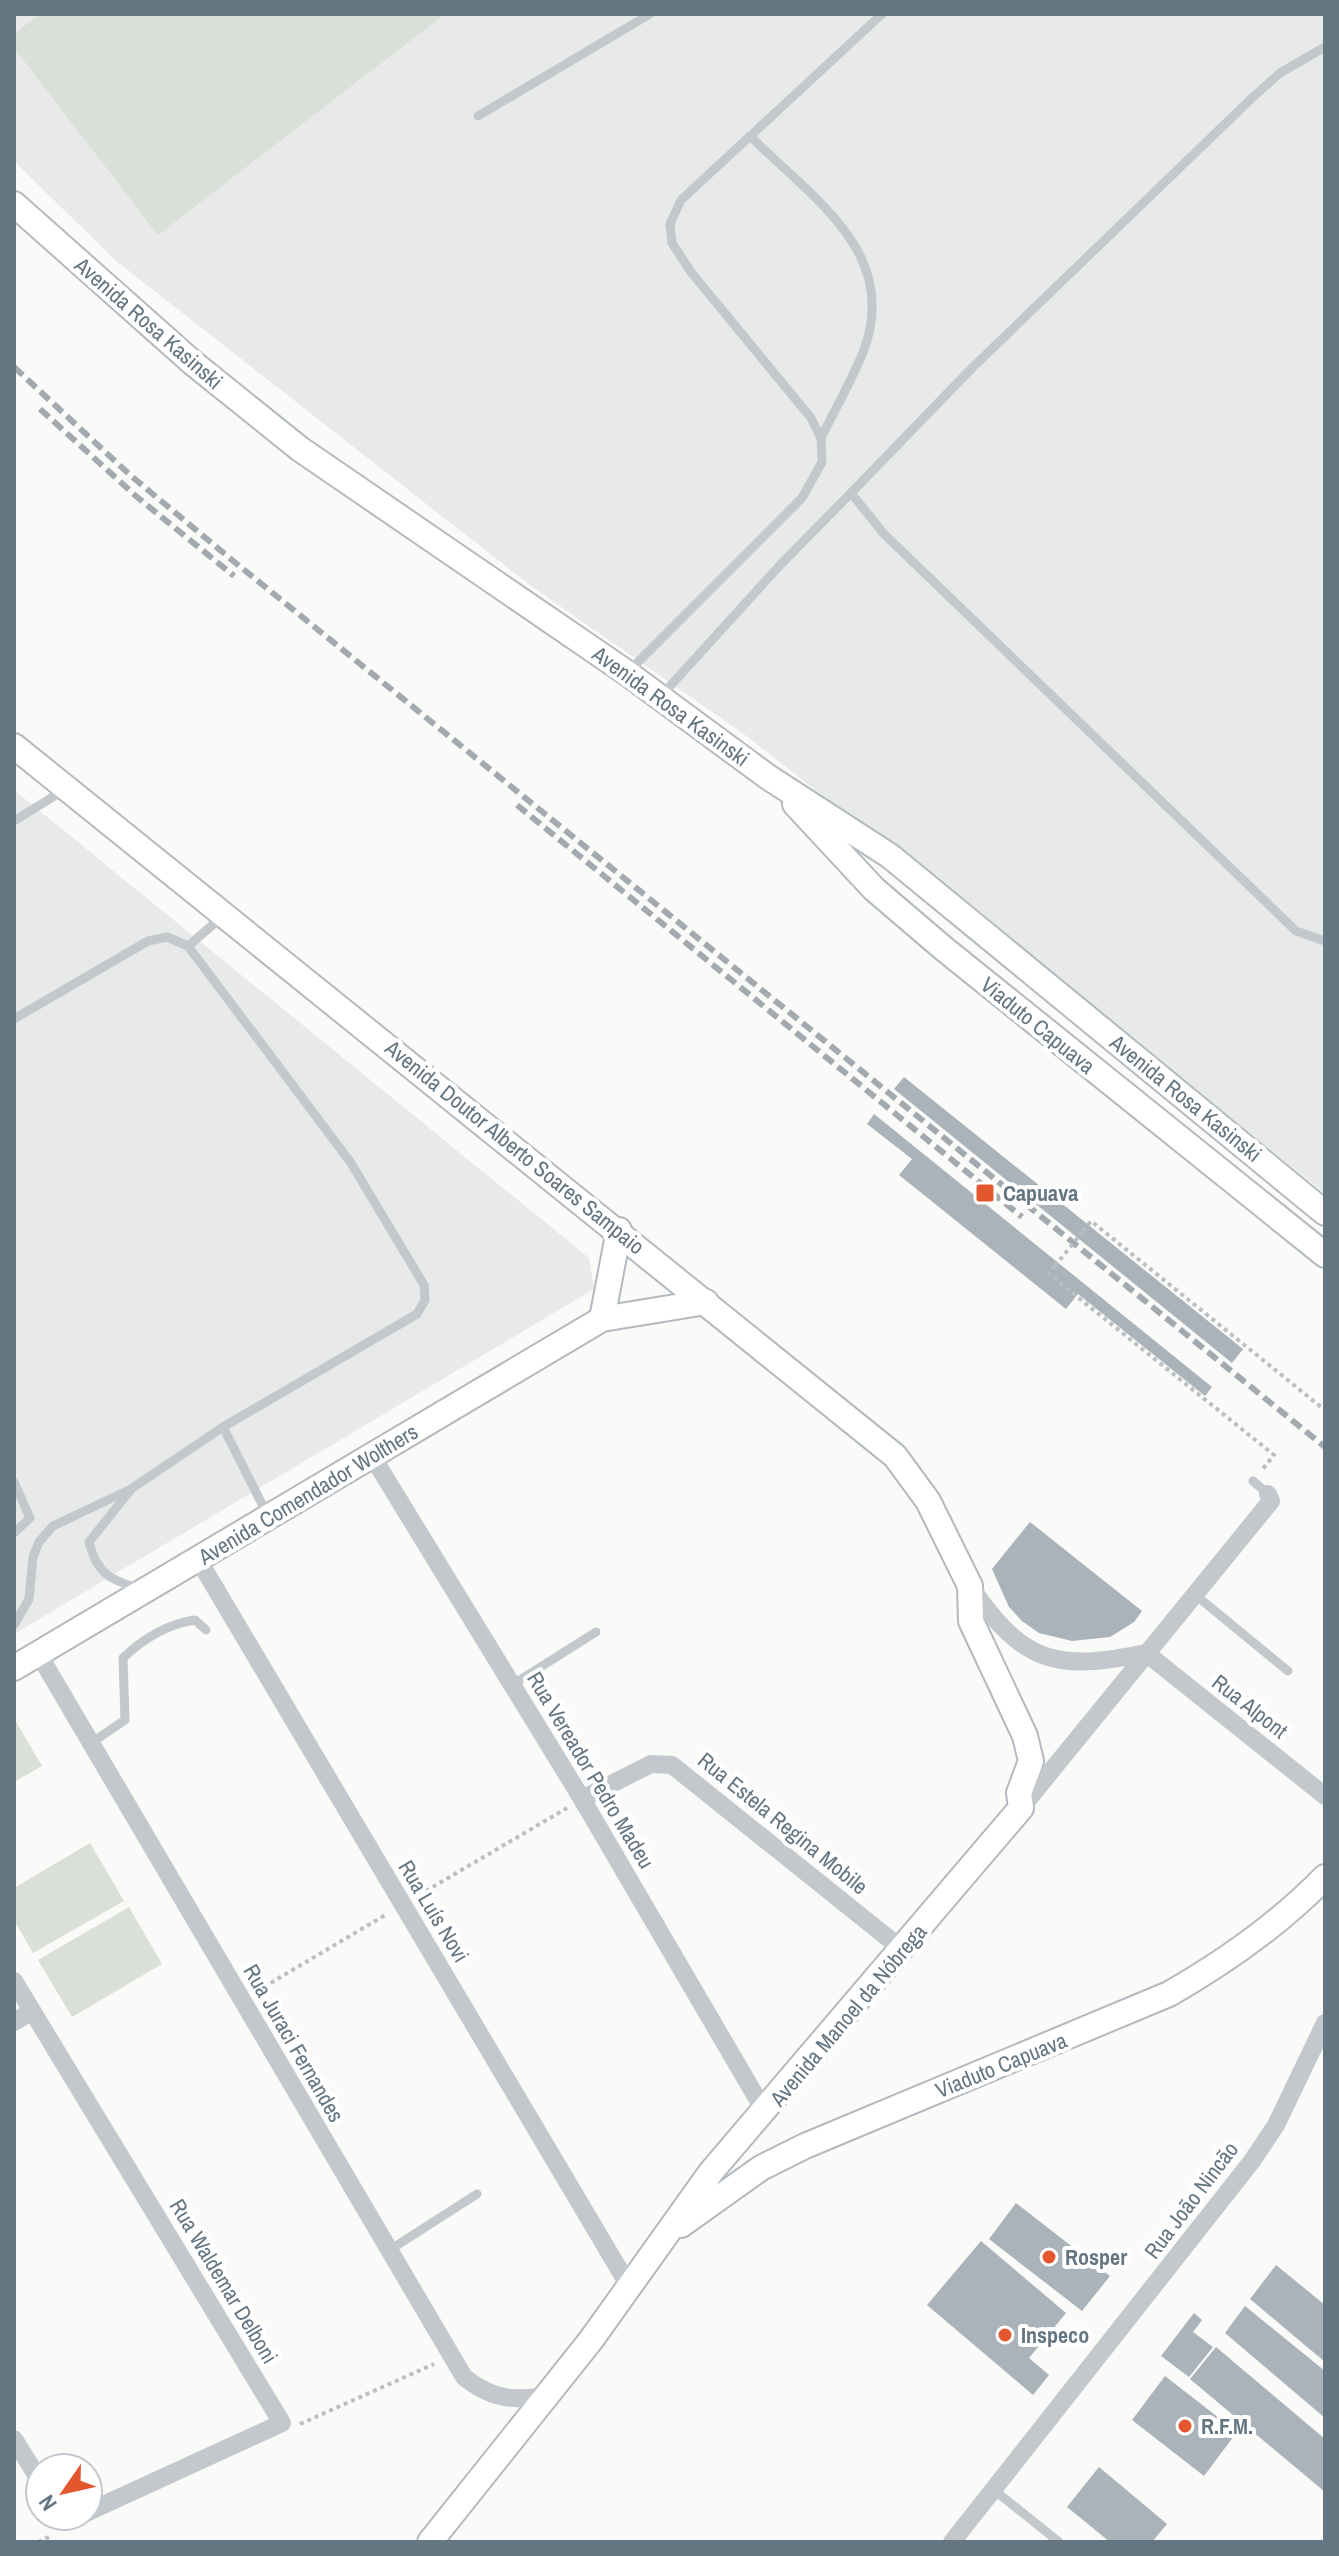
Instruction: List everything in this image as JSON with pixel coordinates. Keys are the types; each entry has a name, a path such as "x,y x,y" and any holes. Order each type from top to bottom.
{"main road":[{"name":"Avenida Rosa Kasinski","path":"14,204 193,363 300,449 627,673 768,777 890,856 1325,1213"},
{"name":"Avenida Doutor Alberto Soares Sampaio","path":"14,746 619,1230 895,1456 928,1501 970,1586 971,1621 1025,1736 1031,1761 1019,1793 1021,1808"},
{"name":"Viaduto Capuava","path":"768,777 874,889 985,983 1325,1255"},
{"path":"602,1319 619,1230"},
{"name":"Avenida Comendador Wolthers","path":"14,1668 602,1319 706,1302"},
{"name":"Avenida Manoel da Nóbrega","path":"430,2542 549,2395 711,2172 1021,1808"},
{"name":"Viaduto Capuava","path":"667,2236 761,2168 805,2146 1169,1994 1214,1969 1279,1922 1325,1877"}],"street":[{"name":"Rua Vereador Pedro Madeu","path":"372,1456 582,1799 765,2112"},
{"name":"Avenida Manoel da Nóbrega","path":"1021,1808 1271,1501 1268,1494"},
{"name":"Rua Luís Novi","path":"198,1559 629,2286"},
{"name":"Avenida Doutor Alberto Soares Sampaio","path":"970,1586 997,1625 1026,1648 1055,1659 1086,1663 1146,1653"},
{"name":"Rua Juraci Fernandes","path":"38,1653 464,2377 496,2397 523,2400 549,2395"},
{"name":"Rua Alpont","path":"1146,1653 1325,1796"},
{"name":"Rua Estela Regina Mobile","path":"582,1799 651,1764 672,1765 903,1950"},
{"name":"Rua Waldemar Delboni","path":"14,1981 282,2423"},
{"path":"14,2022 32,2011"},
{"name":"Rua João Nincão","path":"952,2542 1252,2161 1282,2112 1325,2023"},
{"path":"104,2505 282,2423"}],"lane":[{"path":"478,116 650,14"},
{"path":"627,673 802,498 822,462 821,438 811,418 691,272 672,243 670,224 681,200 882,14"},
{"path":"660,697 781,564 972,368 1252,98 1280,73 1325,47"},
{"path":"750,136 855,241 869,270 873,310 863,352 821,438"},
{"path":"851,493 884,534 1296,931 1325,941"},
{"path":"14,821 67,788"},
{"path":"188,946 225,914"},
{"path":"14,1019 148,941 167,937 188,946 351,1163 424,1285 425,1300 417,1314 223,1427 131,1489 53,1526 39,1542 33,1557 29,1599 14,1625"},
{"path":"223,1427 268,1518"},
{"path":"1253,1481 1268,1494"},
{"path":"14,1482 30,1518 14,1533"},
{"path":"131,1489 89,1542 95,1566 111,1580 146,1590"},
{"path":"1193,1593 1288,1671"},
{"path":"91,1743 125,1720 123,1658 142,1640 183,1622 195,1620 206,1630"},
{"path":"512,1685 596,1632"},
{"path":"388,2251 477,2194"},
{"path":"994,2490 1059,2542"}],"path":[{"path":"1253,1481 1274,1455 1049,1274 1091,1221 1321,1407"},
{"path":"282,2423 296,2426 450,2356"}],"shaded area":[{"path":"14,14 1325,14 1325,1193 748,737 531,586 115,260 14,161"},
{"path":"40,14 445,14 158,235 14,48 14,34"},
{"path":"14,790 589,1258 594,1289 14,1634"},
{"path":"14,1718 42,1766 14,1782"},
{"path":"90,1843 124,1901 33,1953 14,1920 14,1888"},
{"path":"129,1907 162,1964 72,2017 38,1960"}],"building":[{"path":"904,1077 1243,1349 1232,1363 894,1089"},
{"path":"874,1114 1212,1387 1205,1396 1078,1294 1066,1309 899,1175 912,1159 867,1124"},
{"path":"1030,1522 1142,1611 1134,1622 1110,1637 1072,1641 1039,1633 1022,1621 1009,1607 992,1569"},
{"name":"Rosper","path":"1016,2203 1110,2276 1082,2311 989,2239"},
{"name":"Inspeco","path":"981,2241 1066,2313 1029,2358 1049,2375 1033,2395 927,2305"},
{"path":"1276,2265 1325,2305 1325,2362 1250,2299"},
{"path":"1245,2306 1325,2371 1325,2418 1225,2333"},
{"path":"1194,2313 1202,2320 1193,2332 1213,2347 1189,2377 1161,2356"},
{"path":"1216,2347 1325,2439 1325,2492 1190,2379"},
{"name":"R.F.M.","path":"1165,2376 1237,2432 1204,2476 1132,2420"},
{"path":"1099,2467 1167,2524 1152,2542 1110,2542 1067,2507"}],"railway":[{"path":"14,367 130,475 232,560 1325,1447"},
{"path":"40,409 137,497 234,576"},
{"path":"517,805 1022,1217"}],"place":[{"name":"Capuava","path":"985,1193"},
{"name":"Rosper","path":"1049,2257"},
{"name":"Inspeco","path":"1005,2335"},
{"name":"R.F.M.","path":"1185,2426"}]}
